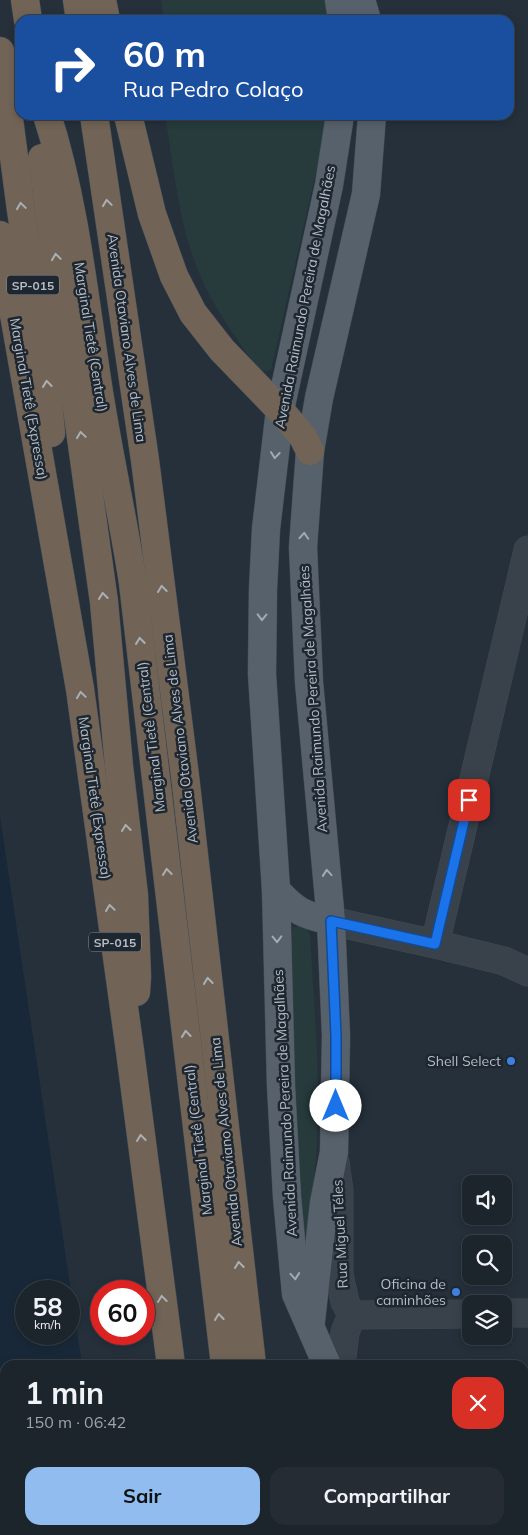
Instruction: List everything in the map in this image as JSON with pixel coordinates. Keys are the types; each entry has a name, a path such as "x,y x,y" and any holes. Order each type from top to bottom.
{"highway":[{"path":"25,0 27,15"},
{"path":"78,0 80,15"},
{"path":"102,0 105,15"},
{"name":"SP-015","path":"0,51 46,376 52,474 51,520"},
{"path":"38,120 104,602 119,766 134,895 137,977 130,1051"},
{"name":"Marginal Tietê (Central)","path":"49,120 56,142 72,219 104,424 132,573 224,1360"},
{"name":"Avenida Otaviano Alves de Lima","path":"95,120 145,460 185,776 251,1360"},
{"path":"129,120 152,214 177,284 193,313 222,350 280,410 303,437 310,450"},
{"name":"Marginal Tietê (Expressa)","path":"0,235 80,689 170,1360"}],"main road":[{"path":"339,0 341,15"},
{"path":"361,0 366,15"},
{"name":"Avenida Raimundo Pereira de Magalhães","path":"310,1325 296,1294 287,1197 281,1086 276,890 262,655 266,529 280,410 329,185 339,120"},
{"name":"Avenida Raimundo Pereira de Magalhães","path":"310,1325 324,1203 334,1152 336,1036 331,921 309,682 303,557 310,450 319,398 366,194 372,120"},
{"path":"276,890 288,904 302,914 331,921"},
{"path":"310,1325 311,1360"},
{"path":"310,1325 325,1360"}],"street":[{"path":"370,15 378,0"},
{"path":"435,944 528,550"},
{"path":"331,921 504,961 528,972"},
{"name":"Rua Miguel Téles","path":"334,1152 339,1191 339,1275 345,1302 352,1315"},
{"path":"512,1313 528,1313"},
{"path":"342,1360 345,1332 352,1315 462,1314"}],"green space":[{"path":"161,0 326,0 328,15 163,15"},
{"path":"166,120 328,120 271,370 259,371 234,335 205,286 186,235"},
{"path":"304,926 310,934 318,1081 317,1141 309,1258 297,1225 292,983 292,927"}],"water":[{"path":"0,816 69,1280 15,1280 15,1345 79,1345 81,1360 0,1360"}],"place":[{"name":"Shell Select","path":"511,1061"},
{"name":"Oficina de caminhões","path":"456,1292"}],"route":[{"path":"336,1106 336,1036 331,921 435,944 469,800"}]}
